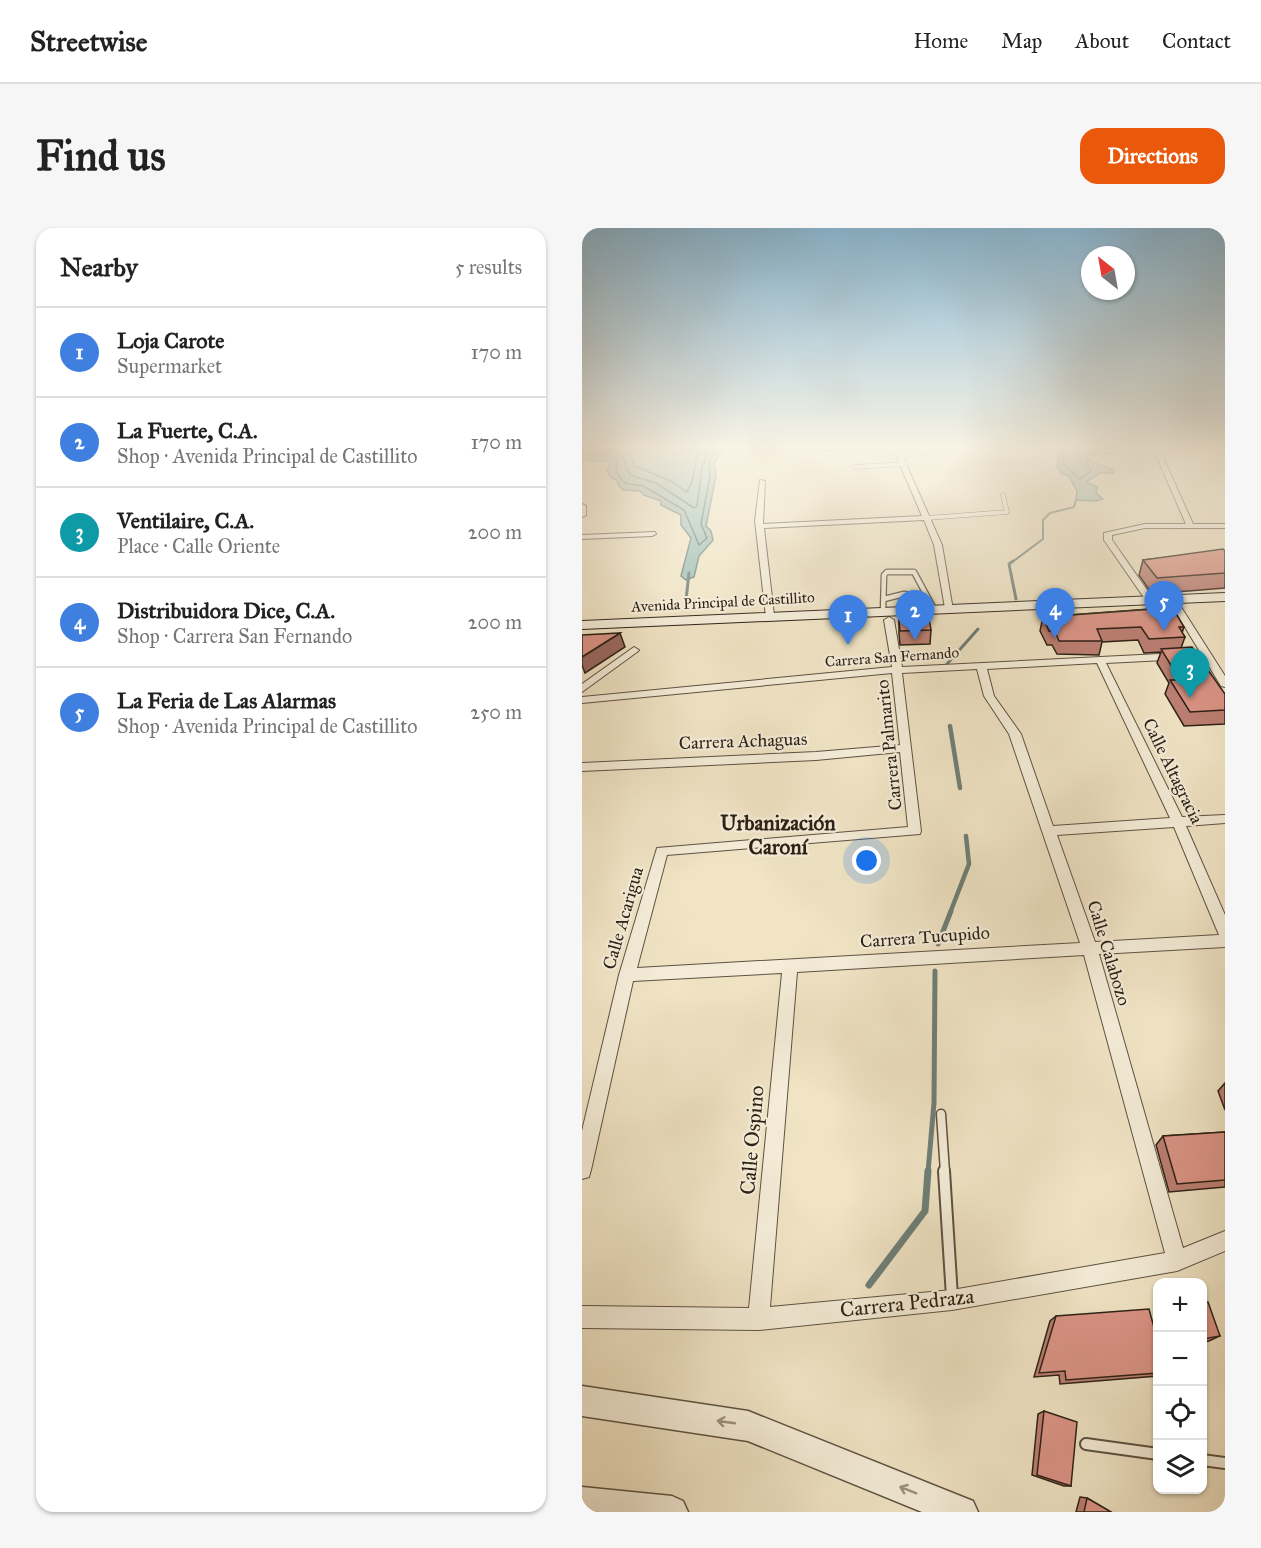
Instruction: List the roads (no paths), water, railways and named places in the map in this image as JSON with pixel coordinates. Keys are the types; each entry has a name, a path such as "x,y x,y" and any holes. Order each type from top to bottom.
{"main road":[{"name":"Avenida Principal de Castillito","path":"582,632 885,610 931,603 950,608 1150,600 1175,603 1225,597"},
{"name":"Avenida Principal de Castillito","path":"582,625 885,610 1175,603 1225,605"}],"street":[{"path":"582,506 582,515"},
{"path":"761,506 760,526 769,615"},
{"path":"922,506 938,545 950,608"},
{"path":"1182,506 1191,527"},
{"path":"760,526 927,518"},
{"path":"1150,600 1108,540 1108,533 1145,526 1225,526"},
{"path":"582,537 652,534"},
{"path":"1175,603 1225,684"},
{"name":"Carrera Palmarito","path":"662,851 915,831 897,670 885,610"},
{"path":"582,689 634,650"},
{"name":"Carrera San Fernando","path":"582,700 897,670 1206,655"},
{"name":"Calle Altagracia","path":"1100,660 1178,822 1225,932"},
{"name":"Calle Calabozo","path":"981,665 988,696 1015,734 1089,947 1177,1261"},
{"name":"Carrera Achaguas","path":"582,767 816,756 906,748"},
{"path":"1047,831 1225,819"},
{"name":"Calle Acarigua","path":"582,1170 627,975 662,851"},
{"name":"Carrera Tucupido","path":"627,975 1225,941"},
{"name":"Calle Ospino","path":"759,1319 790,965"},
{"name":"Carrera Pedraza","path":"582,1317 759,1319 952,1300 1177,1261 1225,1241"},
{"path":"582,1401 748,1425 962,1512"},
{"path":"582,1503 672,1512"}],"lane":[{"path":"927,518 1007,512 1006,506"},
{"path":"885,610 884,574 910,571 915,574 931,603"},
{"path":"940,1114 952,1300"},
{"path":"1086,1444 1153,1453"},
{"path":"1207,1461 1225,1463"}],"water":[{"path":"663,506 710,506 706,526 711,531 713,540 699,556 694,577 686,580 681,576 691,538 681,525 681,515"}],"waterway":[{"path":"1011,563 1043,539 1043,520 1050,513 1074,506"},
{"path":"1013,561 1009,564 1016,599"},
{"path":"685,609 689,573"},
{"path":"947,664 978,629"},
{"path":"950,726 960,788"},
{"path":"950,913 969,864 966,836"},
{"path":"938,944 951,911"},
{"path":"928,1172 934,1103 935,971"},
{"path":"869,1285 925,1211 928,1171"}],"place":[{"name":"La Feria de Las Alarmas","path":"1164,631"},
{"name":"Distribuidora Dice, C.A.","path":"1055,638"},
{"name":"La Fuerte, C.A.","path":"915,640"},
{"name":"Loja Carote","path":"848,645"},
{"name":"Ventilaire, C.A.","path":"1190,698"}],"district":[{"name":"Urbanización Caroní","path":"778,835"}]}
